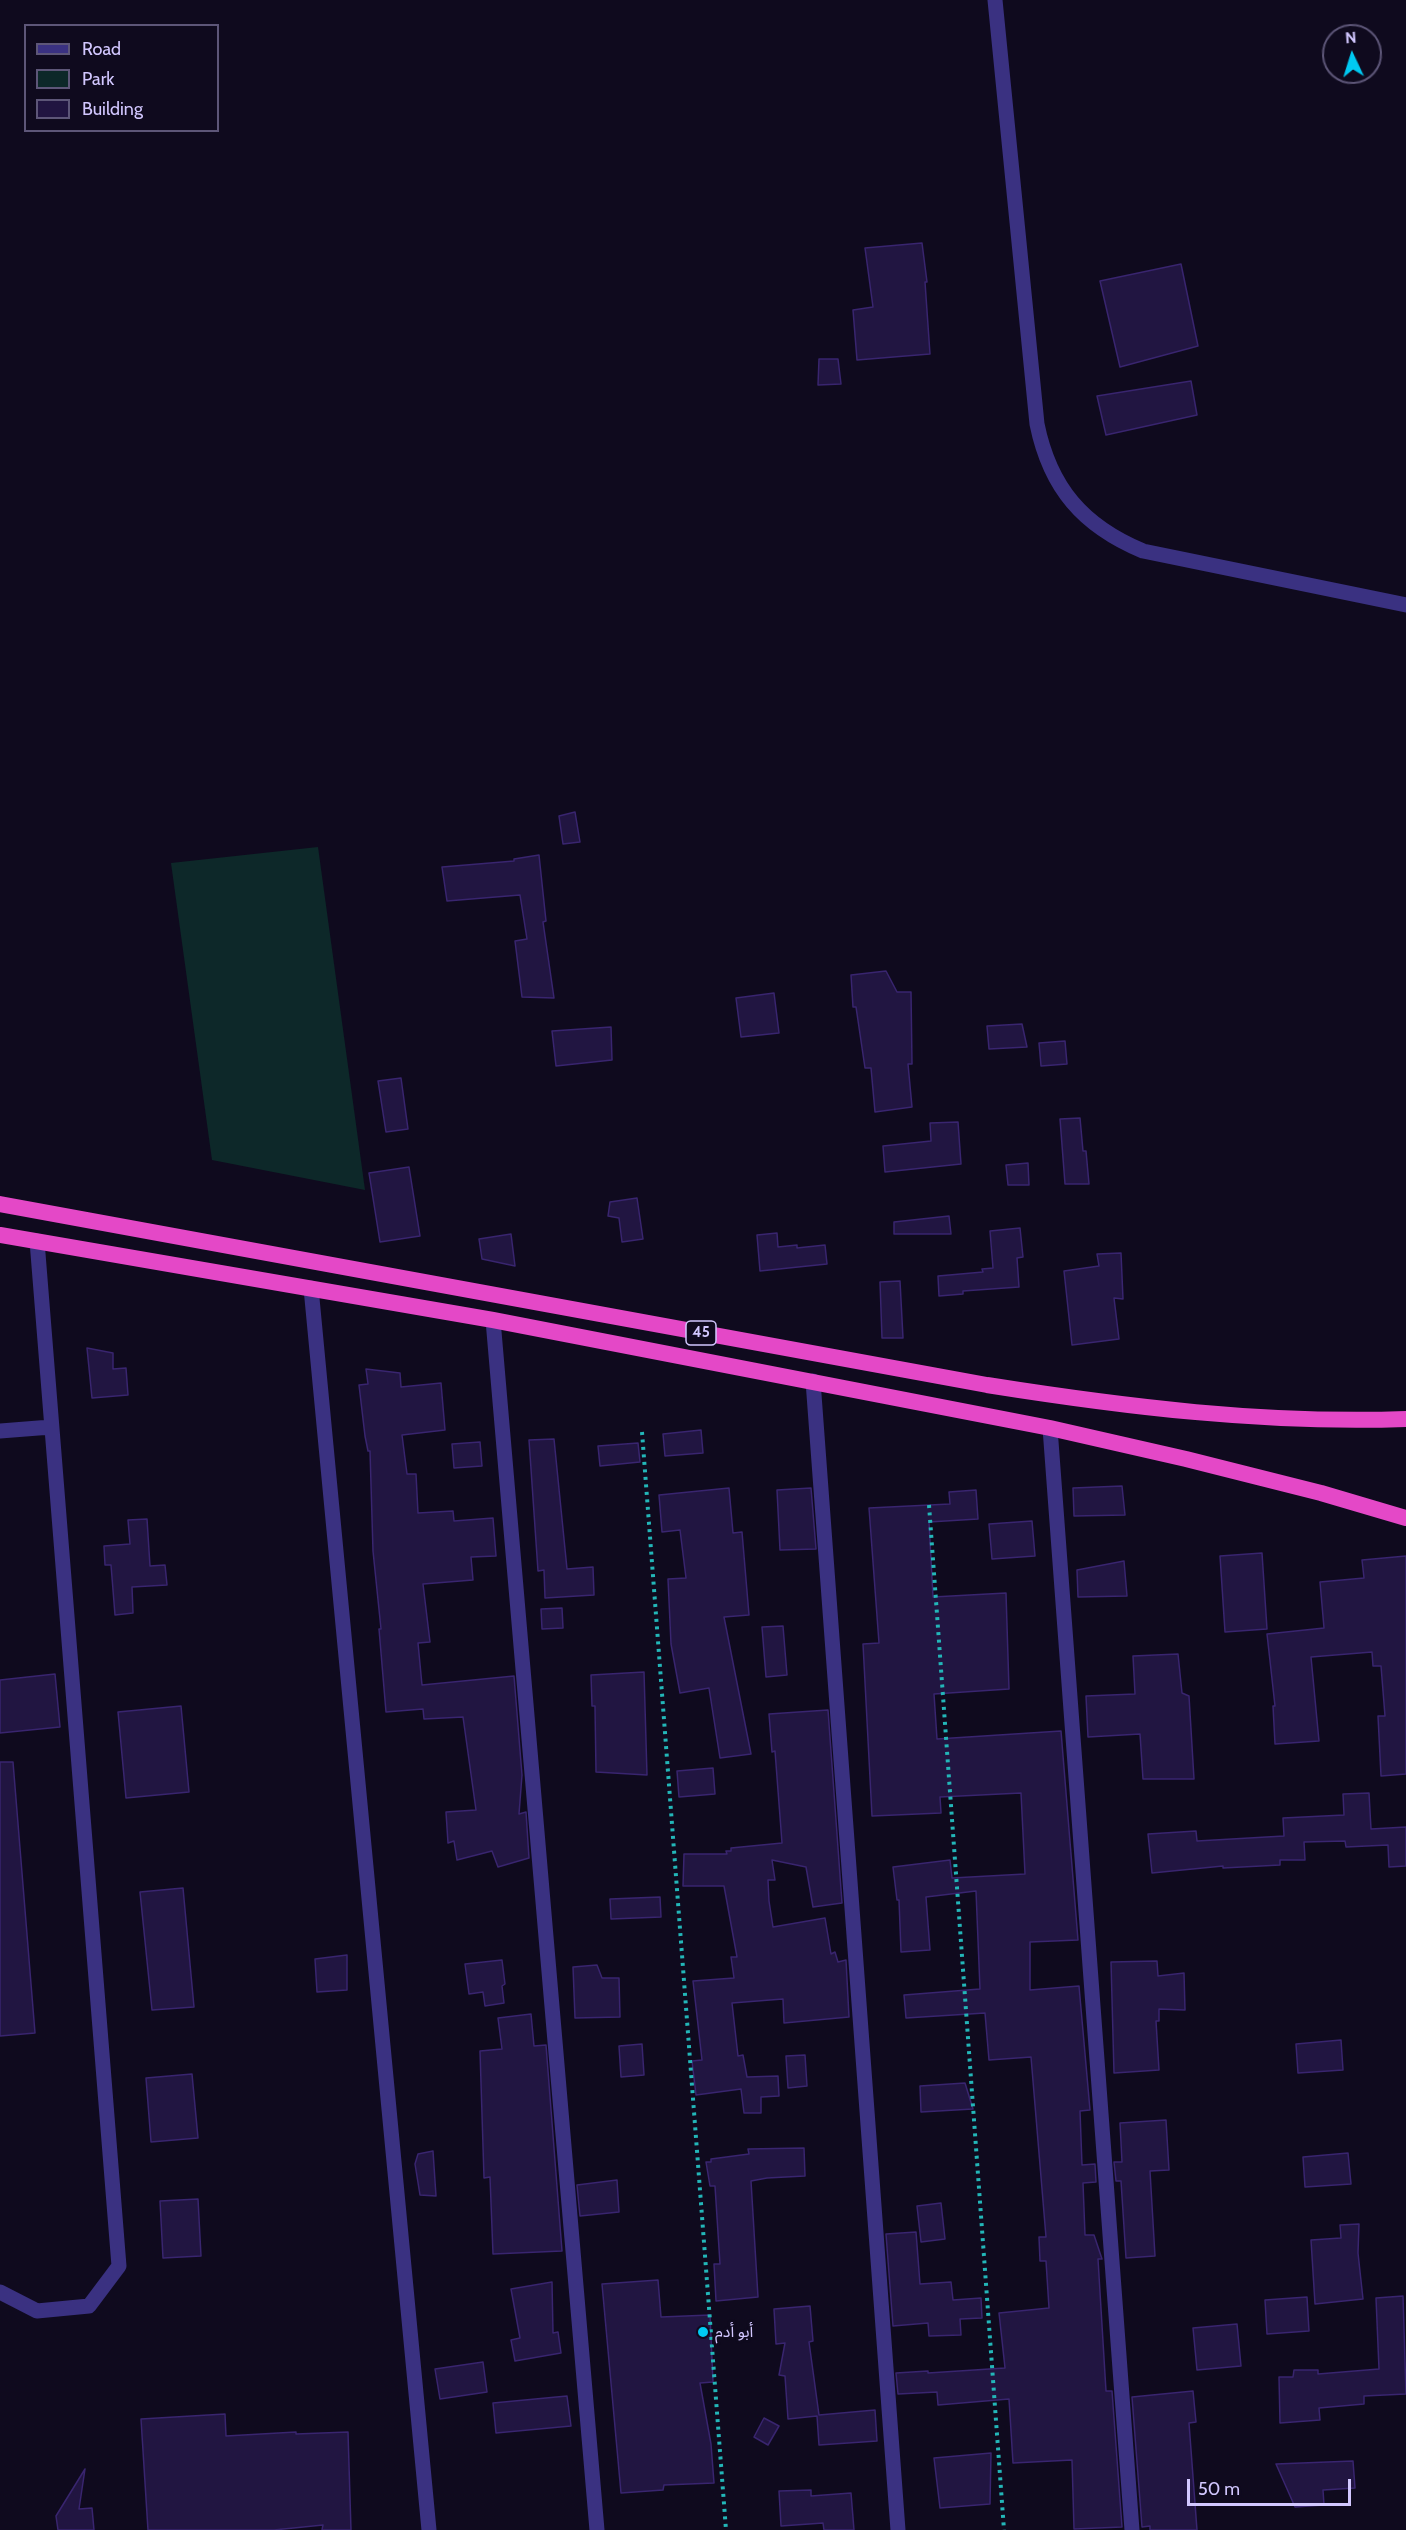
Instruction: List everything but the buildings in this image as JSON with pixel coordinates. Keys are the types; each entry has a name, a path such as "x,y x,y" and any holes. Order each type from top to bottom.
{"highway":[{"name":"45","path":"0,1204 1054,1396 1145,1408 1225,1415 1305,1419 1406,1419"},
{"name":"45","path":"0,1235 493,1320 1050,1428 1220,1467 1406,1518"}],"street":[{"path":"995,0 1037,424 1041,445 1059,485 1071,503 1104,532 1143,551 1406,605"},
{"path":"0,2292 37,2311 89,2306 119,2266 37,1241"},
{"path":"311,1288 429,2530"},
{"path":"493,1320 597,2530"},
{"path":"813,1381 898,2530"},
{"path":"0,1431 51,1427"},
{"path":"1050,1428 1132,2530"}],"path":[{"path":"642,1432 726,2530"},
{"path":"928,1505 1004,2530"}],"green space":[{"path":"318,847 365,1190 212,1160 171,863"}],"place":[{"name":"أبو أدم","path":"703,2332"}]}
